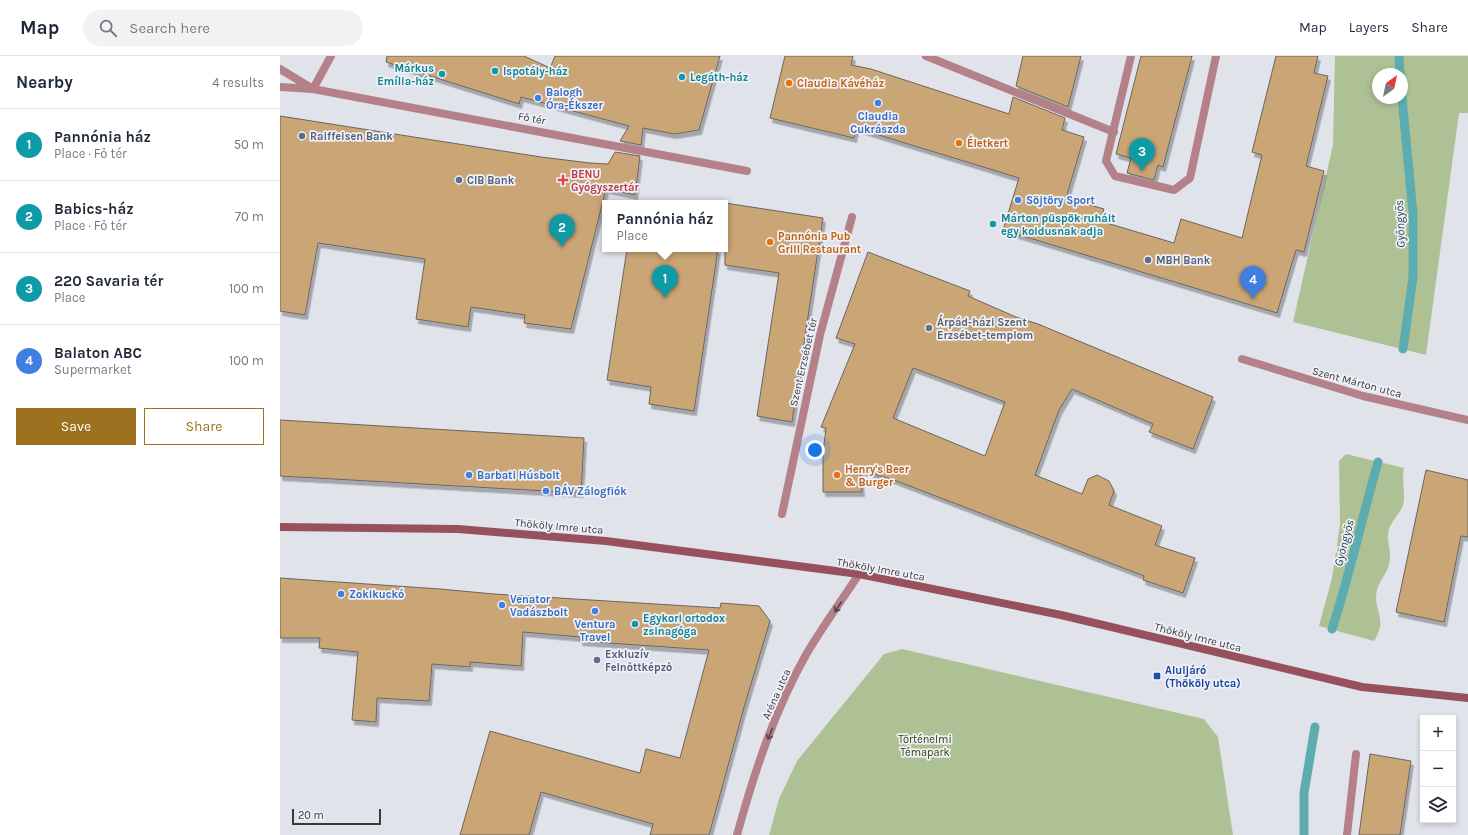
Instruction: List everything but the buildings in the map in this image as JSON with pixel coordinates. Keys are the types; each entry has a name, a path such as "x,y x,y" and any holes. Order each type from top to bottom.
{"street":[{"path":"312,89 331,56"},
{"path":"926,56 1114,132"},
{"path":"1131,56 1106,161 1115,176 1174,190 1190,178 1216,56"},
{"name":"Fő tér","path":"280,69 312,89"},
{"name":"Fő tér","path":"280,87 312,89 747,171"},
{"name":"Szent Erzsébet tér","path":"782,514 820,335 852,217"},
{"name":"Szent Márton utca","path":"1242,359 1363,396 1468,420"},
{"name":"Thököly Imre utca","path":"280,527 458,528 606,541 859,574 1061,615 1362,687 1468,698"},
{"name":"Aréna utca","path":"737,835 751,787 770,734 793,681 807,653 859,574"},
{"path":"1347,835 1356,754"}],"green space":[{"path":"1335,56 1468,56 1468,113 1459,113 1426,355 1293,322 1333,145"},
{"path":"1346,454 1404,468 1404,501 1389,529 1389,564 1377,590 1376,597 1380,626 1374,641 1319,626 1332,578 1340,525 1339,461"},
{"name":"Történelmi Témapark","path":"902,649 1204,719 1218,737 1233,835 769,835 779,799 797,761 884,654"}],"waterway":[{"name":"Gyöngyös","path":"1399,56 1400,68"},
{"name":"Gyöngyös","path":"1403,104 1413,213 1413,277 1403,349"},
{"name":"Gyöngyös","path":"1332,629 1345,588 1378,462"},
{"name":"Gyöngyös","path":"1304,835 1304,793 1315,727"}],"place":[{"name":"Ispotály-ház","path":"495,71"},
{"name":"Márkus Emília-ház","path":"442,74"},
{"name":"Legáth-ház","path":"682,77"},
{"name":"Claudia Kávéház","path":"789,83"},
{"name":"Balogh Óra-Ékszer","path":"538,98"},
{"name":"Claudia Cukrászda","path":"878,103"},
{"name":"Raiffeisen Bank","path":"302,136"},
{"name":"Életkert","path":"959,143"},
{"name":"220 Savaria tér","path":"1142,171"},
{"name":"CIB Bank","path":"459,180"},
{"name":"BENU Gyógyszertár","path":"563,180"},
{"name":"Söjtöry Sport","path":"1018,200"},
{"name":"Márton püspök ruháit egy koldusnak adja","path":"993,224"},
{"name":"Pannónia Pub Grill Restaurant","path":"770,242"},
{"name":"Babics-ház","path":"562,247"},
{"name":"MBH Bank","path":"1148,260"},
{"name":"Pannónia ház","path":"665,298"},
{"name":"Balaton ABC","path":"1253,299"},
{"name":"Árpád-házi Szent Erzsébet-templom","path":"929,328"},
{"name":"Barbati Húsbolt","path":"469,475"},
{"name":"Henry's Beer & Burger","path":"837,475"},
{"name":"BÁV Zálogfiók","path":"546,491"},
{"name":"Zokikuckó","path":"341,594"},
{"name":"Venator Vadászbolt","path":"502,605"},
{"name":"Ventura Travel","path":"595,611"},
{"name":"Egykori ortodox zsinagóga","path":"635,624"},
{"name":"Exkluzív Felnőttképző","path":"597,660"},
{"name":"Aluljáró (Thököly utca)","path":"1157,676"}]}
